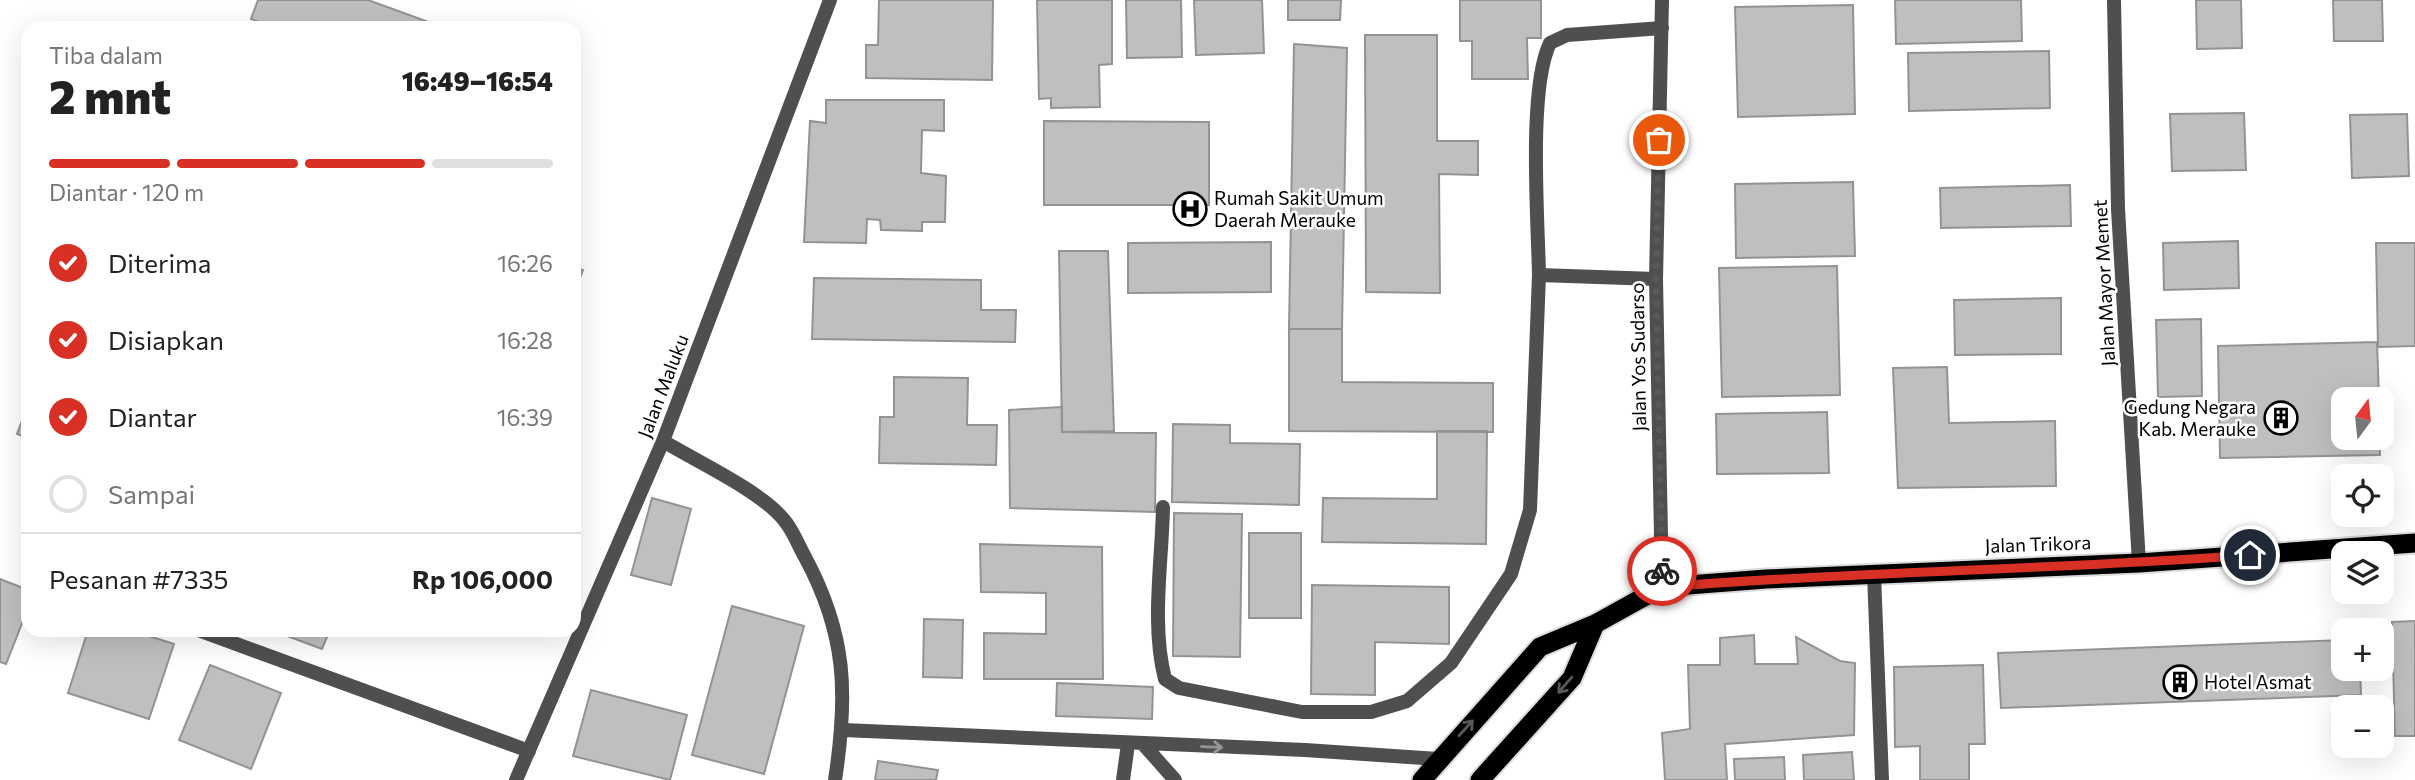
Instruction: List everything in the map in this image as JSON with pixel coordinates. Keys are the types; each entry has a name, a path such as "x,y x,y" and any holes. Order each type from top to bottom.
{"highway":[{"name":"Jalan Trikora","path":"1662,587 1874,574 2139,563 2415,543"},
{"path":"1422,780 1540,647 1595,624 1662,587"},
{"path":"1480,780 1572,678 1595,624"}],"street":[{"name":"Jalan Maluku","path":"581,629 663,441 830,0"},
{"name":"Jalan Yos Sudarso","path":"1662,0 1656,279 1662,587"},
{"name":"Jalan Mayor Memet","path":"2113,0 2118,209 2139,563"},
{"path":"1163,507 1160,660 1165,679 1179,688 1302,712 1371,712 1407,701 1451,663 1511,574 1530,510 1539,275 1538,131 1541,73 1550,43 1567,35 1662,28"},
{"path":"1539,275 1656,279"},
{"path":"663,441 759,499 784,520 832,614 839,648 844,698 843,730 835,780"},
{"path":"1874,574 1882,780"},
{"path":"218,637 506,740 528,751"},
{"name":"Jalan Maluku","path":"516,780 578,637"},
{"path":"843,730 1305,750 1438,760"},
{"path":"1123,780 1128,744"},
{"path":"1144,745 1175,780"}],"building":[{"path":"258,0 368,0 426,21 257,21 251,19"},
{"path":"879,0 993,0 992,80 866,78 866,45 878,45"},
{"path":"1037,0 1112,0 1112,64 1099,65 1100,107 1051,108 1051,98 1039,99"},
{"path":"1126,0 1181,0 1182,57 1127,58"},
{"path":"1194,0 1262,0 1264,53 1196,55"},
{"path":"1288,0 1341,0 1340,20 1288,20"},
{"path":"1460,0 1541,0 1541,38 1527,38 1528,79 1472,79 1472,41 1460,41"},
{"path":"1895,0 2021,0 2022,41 1896,44"},
{"path":"2196,0 2241,0 2242,48 2197,49"},
{"path":"2333,0 2382,0 2383,41 2334,41"},
{"path":"1853,5 1855,114 1738,117 1735,7"},
{"path":"1365,35 1437,35 1437,141 1478,141 1478,175 1439,174 1440,293 1366,292"},
{"path":"1294,44 1347,48 1342,329 1289,329"},
{"path":"2049,51 2050,108 1909,111 1908,53"},
{"path":"826,100 944,100 944,131 922,130 921,173 946,176 945,222 922,222 922,231 881,230 880,220 867,219 866,243 804,242 810,121 826,123"},
{"path":"2244,113 2246,170 2172,171 2170,114"},
{"path":"2407,114 2409,176 2352,178 2350,115"},
{"path":"1044,121 1209,122 1209,205 1044,205"},
{"path":"1853,182 1855,256 1736,258 1735,184"},
{"path":"2070,185 2071,226 1941,228 1940,188"},
{"path":"2238,241 2239,288 2164,290 2163,243"},
{"path":"1271,242 1271,292 1128,293 1128,243"},
{"path":"2376,243 2415,243 2415,346 2378,347"},
{"path":"1059,251 1108,251 1114,431 1062,432"},
{"path":"1837,266 1840,395 1722,397 1719,268"},
{"path":"814,278 981,280 981,310 1016,310 1015,342 812,339"},
{"path":"2061,298 2061,354 1955,355 1954,300"},
{"path":"2201,319 2202,396 2158,397 2156,320"},
{"path":"1289,329 1342,329 1342,382 1493,383 1493,432 1289,431"},
{"name":"Gedung Negara Kab. Merauke","path":"2377,342 2379,387 2331,387 2331,450 2380,450 2380,455 2220,458 2218,346"},
{"path":"1947,367 1949,423 2055,421 2056,486 1898,488 1893,368"},
{"path":"894,377 968,378 967,425 997,425 996,465 879,463 880,417 894,417"},
{"path":"1062,407 1062,432 1156,433 1155,512 1010,508 1009,410"},
{"path":"1827,412 1829,473 1717,474 1716,414"},
{"path":"1173,424 1230,425 1230,443 1300,444 1299,505 1172,502"},
{"path":"1437,431 1487,431 1486,544 1322,542 1323,498 1437,499"},
{"path":"652,498 691,509 671,585 631,575"},
{"path":"1174,513 1242,514 1240,657 1173,656"},
{"path":"1249,533 1301,533 1301,618 1249,618"},
{"path":"980,544 1102,547 1103,679 984,679 984,633 1046,634 1046,593 981,592"},
{"path":"0,579 21,587 21,626 6,664 0,662"},
{"path":"1312,585 1449,587 1449,644 1375,642 1375,695 1311,694"},
{"path":"732,606 804,626 764,774 692,755"},
{"path":"924,619 963,620 962,678 923,677"},
{"path":"2415,621 2415,736 2395,736 2394,622"},
{"path":"1754,635 1755,664 1798,664 1796,637 1840,661 1855,663 1854,735 1725,744 1727,780 1665,780 1662,733 1690,729 1688,665 1720,665 1720,638"},
{"path":"86,637 152,637 174,644 149,719 68,693"},
{"path":"290,637 327,637 322,649"},
{"name":"Hotel Asmat","path":"2331,640 2331,681 2360,681 2361,695 2001,708 1998,653"},
{"path":"210,665 281,693 251,769 179,740"},
{"path":"1983,665 1985,744 1969,744 1969,780 1920,780 1920,746 1895,747 1894,667"},
{"path":"1057,683 1153,687 1152,719 1056,716"},
{"path":"591,690 687,715 670,780 573,756"},
{"path":"1852,752 1854,780 1804,780 1803,755"},
{"path":"1784,757 1785,780 1735,780 1734,759"},
{"path":"878,761 938,770 936,780 875,780"}],"way so far":[{"path":"1659,140 1656,279 1662,571"}],"place":[{"name":"Rumah Sakit Umum Daerah Merauke","path":"1190,209"},
{"name":"Gedung Negara Kab. Merauke","path":"2281,418"},
{"name":"Hotel Asmat","path":"2180,682"}],"route":[{"path":"1662,571 1662,587 1766,579 2139,563 2250,555"}]}
